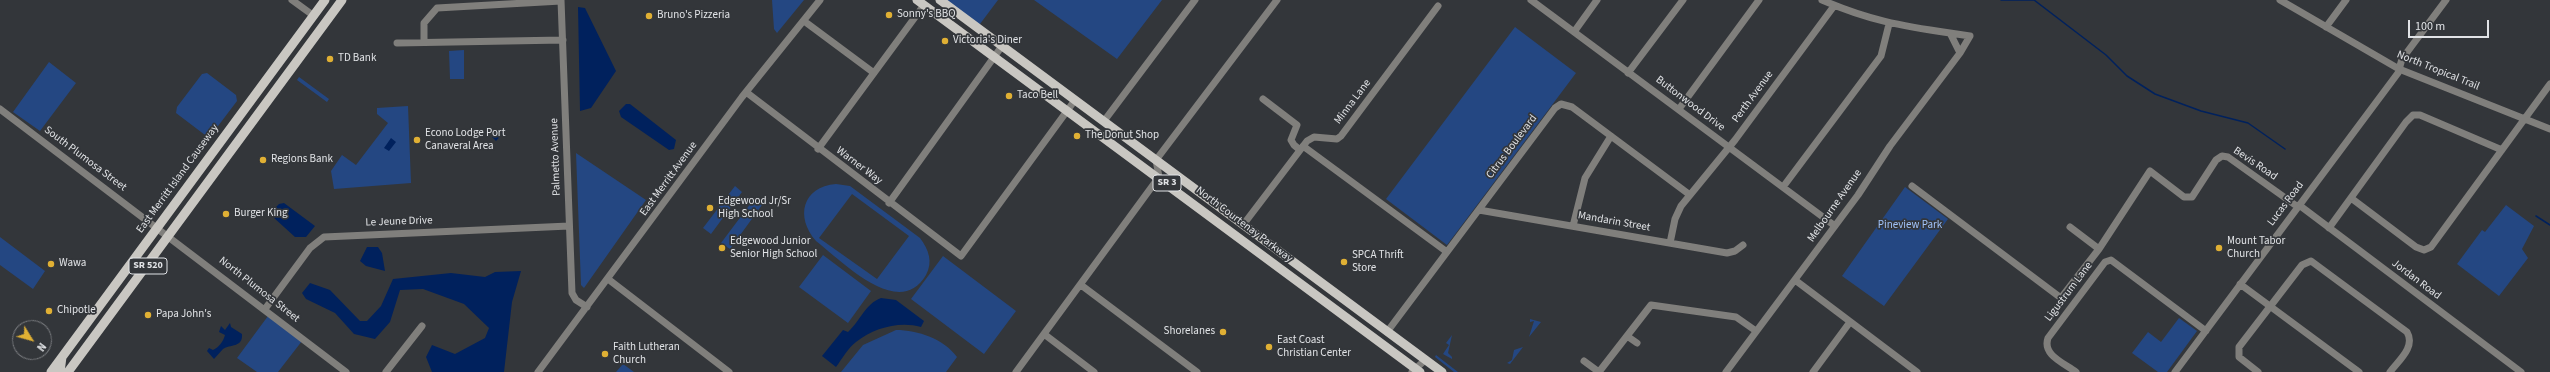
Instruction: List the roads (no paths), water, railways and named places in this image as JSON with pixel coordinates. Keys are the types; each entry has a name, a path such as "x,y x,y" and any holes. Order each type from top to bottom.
{"main road":[{"name":"East Merritt Island Causeway","path":"51,372 325,0"},
{"name":"SR 520","path":"68,372 169,237 342,0"},
{"name":"North Courtenay Parkway","path":"940,0 1442,372"},
{"name":"North Courtenay Parkway","path":"920,2 1159,177 1415,371"},
{"path":"78,358 76,352 78,345 90,318"},
{"path":"60,372 62,357"}],"street":[{"path":"292,0 314,16"},
{"name":"East Merritt Avenue","path":"540,371 746,92 820,0"},
{"path":"1104,122 1195,0"},
{"path":"1016,372 1159,177 1156,160 1278,0"},
{"name":"Buttonwood Drive","path":"1531,0 1835,226"},
{"path":"1574,32 1597,0"},
{"path":"1628,73 1683,0"},
{"path":"1679,109 1759,0"},
{"path":"1822,0 1834,6 1889,24 1950,33 1956,42 1960,53"},
{"name":"North Tropical Trail","path":"2280,0 2399,68 2550,128"},
{"path":"2326,27 2346,0"},
{"name":"Lucas Road","path":"2175,372 2399,68 2402,59 2446,0"},
{"path":"424,42 424,23 437,8 561,1"},
{"name":"Palmetto Avenue","path":"561,1 572,292 576,300 587,307"},
{"path":"818,149 874,73 920,2"},
{"name":"Minna Lane","path":"1243,225 1302,148 1314,137 1332,140 1341,136 1438,6"},
{"name":"Perth Avenue","path":"1670,243 1675,219 1690,195 1834,6"},
{"path":"804,21 874,73"},
{"path":"1783,187 1881,56 1889,24"},
{"name":"Melbourne Avenue","path":"1726,372 1835,226 1890,146 1960,53 1970,36 1950,33"},
{"path":"397,43 563,40"},
{"path":"889,203 1002,46"},
{"path":"2351,198 2416,247 2424,250 2435,243 2550,84"},
{"name":"Warner Way","path":"746,92 818,149 961,256 1067,110"},
{"path":"1067,110 1075,100"},
{"path":"1263,100 1298,126 1291,140 1294,145 1302,148 1447,252"},
{"name":"Citrus Boulevard","path":"1387,332 1561,104 1572,107 1690,195"},
{"name":"South Plumosa Street","path":"0,109 157,228"},
{"path":"2329,228 2406,122 2413,116 2420,115 2502,150"},
{"path":"1573,226 1585,178 1611,136"},
{"name":"Bevis Road","path":"1912,186 2061,298 2099,249 2150,171 2184,197 2192,197 2216,160 2222,156 2228,157 2298,206"},
{"name":"Jordan Road","path":"2298,206 2521,372"},
{"name":"Mandarin Street","path":"1479,210 1727,253 1735,252 1743,245"},
{"name":"Le Jeune Drive","path":"265,309 310,248 324,237 569,226"},
{"path":"2070,227 2099,249"},
{"name":"North Plumosa Street","path":"157,228 346,372"},
{"name":"Ligustrum Lane","path":"2076,372 2047,351 2045,345 2048,338 2105,262 2111,260 2206,331"},
{"path":"2258,372 2242,360 2238,354 2239,347 2306,262 2316,264 2407,332 2411,338 2410,345 2390,372"},
{"path":"608,279 729,372"},
{"path":"1795,280 1917,372"},
{"path":"2240,284 2359,372"},
{"path":"1081,285 1197,372"},
{"path":"1584,361 1599,372 1647,308 1657,304 1736,317 1756,331"},
{"path":"1813,372 1850,322"},
{"path":"386,372 422,326"},
{"path":"1044,334 1094,372"},
{"path":"1626,336 1637,343"},
{"path":"1415,371 1425,360"}],"waterway":[{"path":"2001,0 2034,0 2106,55 2127,76 2155,94 2201,111 2248,123 2285,149"},
{"path":"2536,216 2550,225"}],"place":[{"name":"Sonny's BBQ","path":"889,15"},
{"name":"Bruno's Pizzeria","path":"649,16"},
{"name":"Victoria's Diner","path":"945,41"},
{"name":"TD Bank","path":"330,59"},
{"name":"Taco Bell","path":"1009,96"},
{"name":"The Donut Shop","path":"1077,136"},
{"name":"Econo Lodge Port Canaveral Area","path":"417,140"},
{"name":"Regions Bank","path":"263,160"},
{"name":"Edgewood Jr/Sr High School","path":"710,208"},
{"name":"Burger King","path":"226,214"},
{"name":"Edgewood Junior Senior High School","path":"722,248"},
{"name":"Mount Tabor Church","path":"2219,248"},
{"name":"SPCA Thrift Store","path":"1344,262"},
{"name":"Wawa","path":"51,264"},
{"name":"Chipotle","path":"49,311"},
{"name":"Papa John's","path":"148,315"},
{"name":"Shorelanes","path":"1223,332"},
{"name":"East Coast Christian Center","path":"1269,347"},
{"name":"Faith Lutheran Church","path":"605,354"}],"park label":[{"name":"Pineview Park","path":"1910,226"}]}
